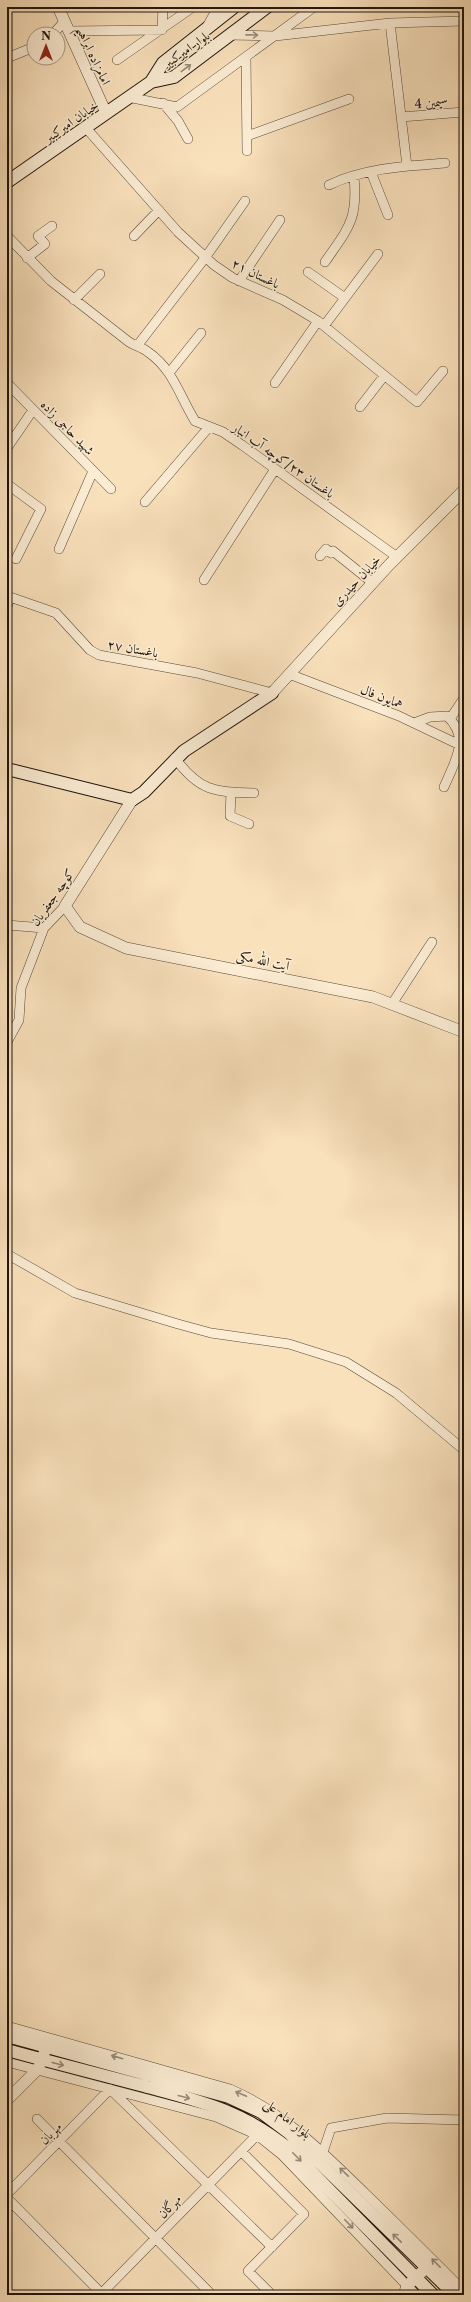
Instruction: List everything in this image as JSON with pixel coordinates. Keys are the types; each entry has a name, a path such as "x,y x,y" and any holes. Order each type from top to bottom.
{"main road":[{"name":"بلوار امیرکبیر","path":"151,82 163,63 234,7"},
{"name":"بلوار امیرکبیر","path":"151,82 174,77 267,7"},
{"name":"خیابان امیرکبیر","path":"7,182 151,82"},
{"path":"7,769 132,800 144,792 175,758 272,693"},
{"name":"بلوار امام علی","path":"7,2036 46,2048 229,2097 261,2112 289,2133 455,2295"},
{"name":"بلوار امام علی","path":"7,2050 40,2064 202,2102 237,2114 266,2130 289,2149 417,2277 433,2295"}],"street":[{"name":"امامزاده ابراهیم","path":"58,7 66,26"},
{"path":"162,30 163,7"},
{"path":"117,60 193,7"},
{"path":"208,26 218,7"},
{"path":"128,97 177,107 314,7"},
{"path":"229,35 276,36 390,23 464,21"},
{"path":"390,23 407,166"},
{"name":"امامزاده ابراهیم","path":"66,27 106,113"},
{"path":"66,27 162,30"},
{"path":"7,58 26,50"},
{"path":"246,57 247,151"},
{"path":"247,136 349,99"},
{"path":"163,103 178,121 188,139"},
{"name":"سیمین 4","path":"401,118 464,112"},
{"name":"باغستان ۲۱","path":"86,128 159,210 205,258 239,280 283,300 321,323 417,402 442,371"},
{"path":"329,185 354,176 371,172 407,166 445,163"},
{"path":"371,172 388,215"},
{"path":"325,262 350,226 355,207 354,176"},
{"path":"137,346 205,258 245,201"},
{"path":"134,236 159,210"},
{"path":"239,280 280,220"},
{"path":"27,258 45,244 38,236 52,226"},
{"name":"باغستان ۲۳/کوچه آب انبار","path":"7,236 27,258 74,300 129,342 156,358 169,372 195,421 223,432 397,557"},
{"path":"275,383 321,323 345,298 378,254"},
{"path":"308,272 345,298"},
{"path":"74,300 100,274"},
{"path":"169,372 201,333"},
{"path":"360,407 384,376"},
{"name":"شهید حاجی زاده","path":"7,383 111,489"},
{"path":"7,448 33,410"},
{"path":"145,502 209,427"},
{"path":"204,580 275,469"},
{"path":"59,549 93,471"},
{"path":"7,484 41,508 16,559"},
{"name":"خیابان حیدری","path":"272,693 373,582 464,490"},
{"path":"320,556 326,550 331,553 333,551 373,582"},
{"path":"7,607 9,596"},
{"name":"باغستان ۲۷","path":"9,596 56,613 90,650 98,655 197,673 272,693"},
{"name":"همایون فال","path":"289,674 414,722 463,746"},
{"path":"450,719 464,698"},
{"path":"414,722 440,715 450,719 460,729 463,746 444,787"},
{"path":"175,758 188,776 211,789 231,793 254,793"},
{"path":"231,793 230,816 249,824"},
{"name":"کوچه جعفریان","path":"7,1042 19,1020 21,988 44,928 65,906 132,800"},
{"name":"آیت الله مکی","path":"65,906 80,927 126,948 373,997 464,1032"},
{"path":"7,925 44,928"},
{"path":"392,1004 432,942"},
{"path":"7,1254 75,1293 178,1324 210,1332 289,1344 346,1362 396,1393 464,1450"},
{"path":"7,2026 230,2089 255,2100 274,2112 323,2152 464,2291"},
{"path":"7,2100 40,2064 46,2048"},
{"path":"7,2062 40,2064 110,2089 216,2117 256,2135 282,2156 406,2291 416,2295"},
{"path":"110,2089 272,2247"},
{"name":"مهربان","path":"7,2194 110,2089"},
{"path":"323,2152 331,2128 386,2118 464,2120"},
{"path":"37,2119 212,2295"},
{"name":"مهرگان","path":"102,2295 256,2135"},
{"path":"241,2151 304,2214 248,2271 272,2295"},
{"path":"7,2198 102,2295"},
{"path":"406,2291 427,2267"}]}
